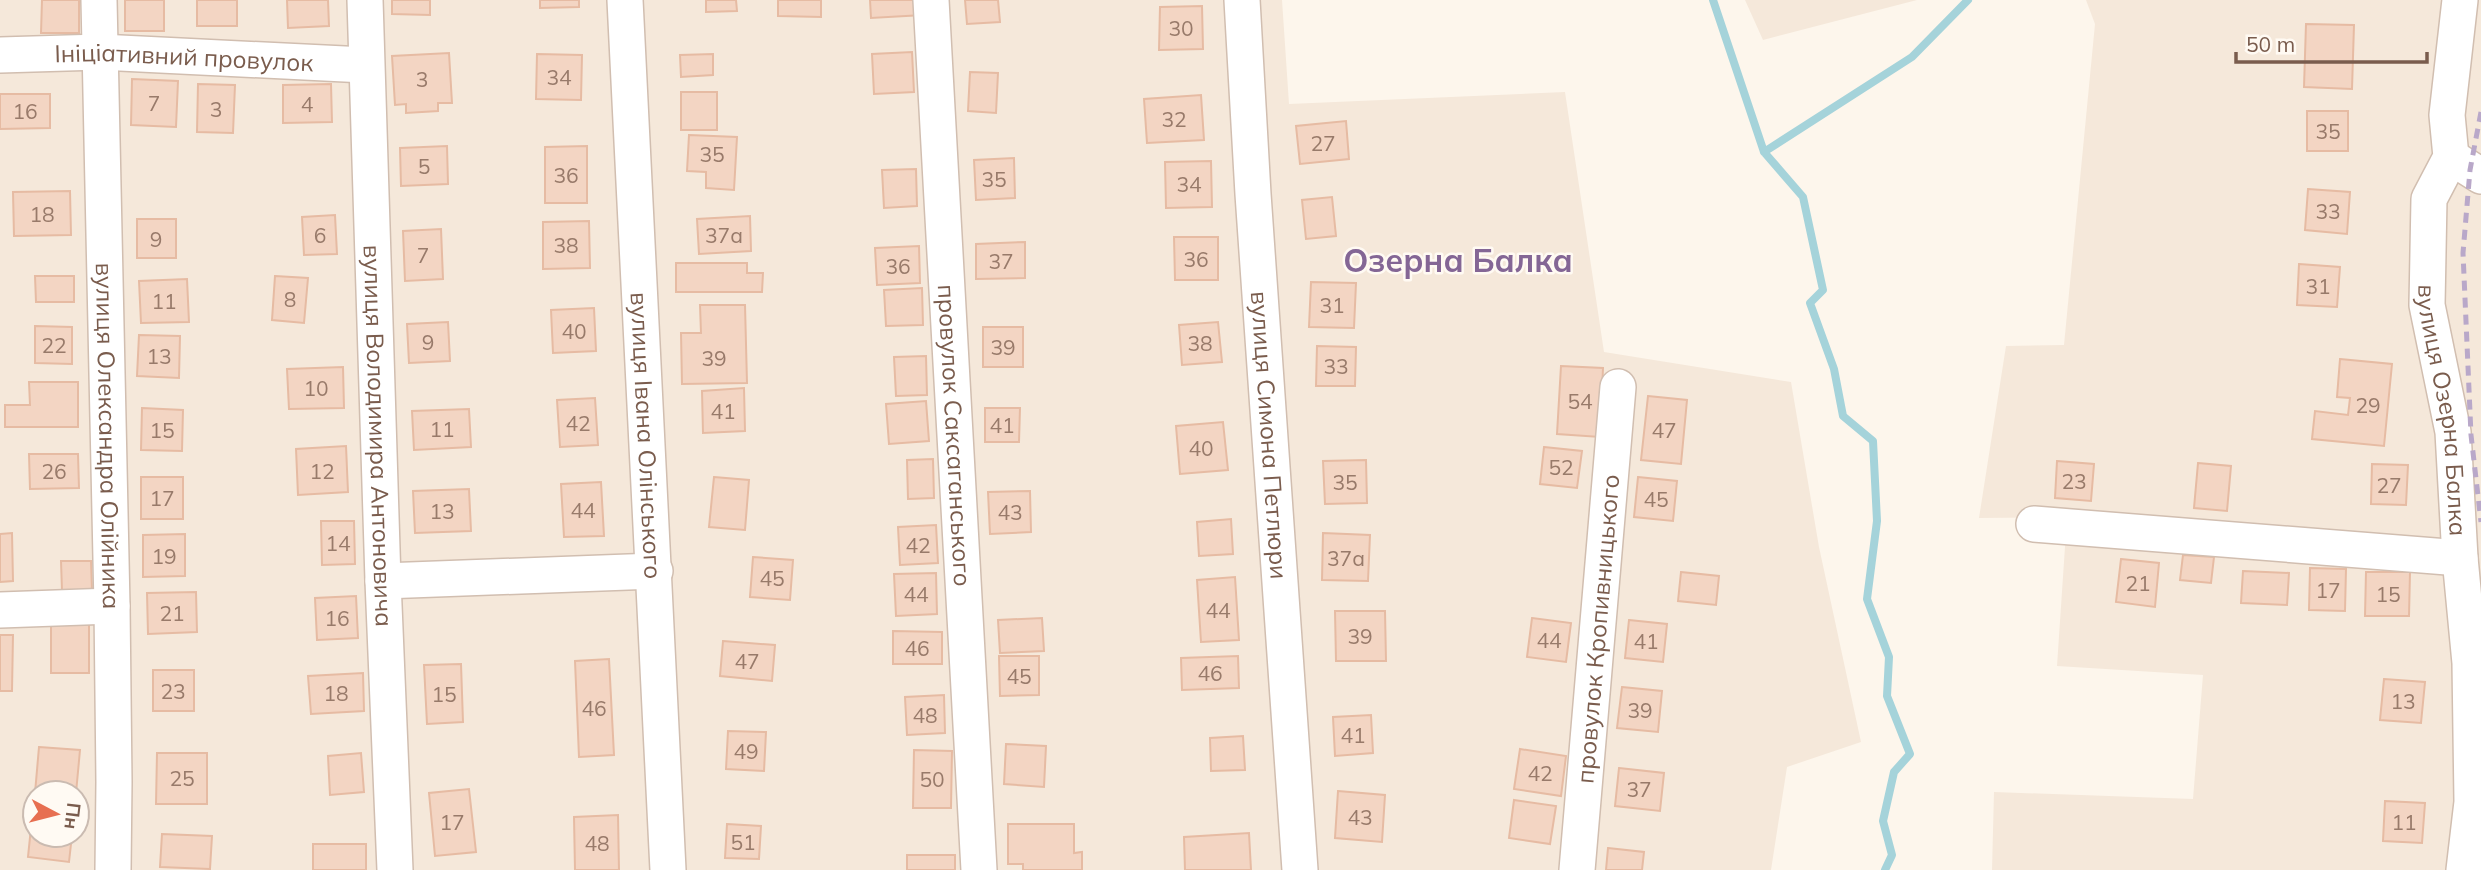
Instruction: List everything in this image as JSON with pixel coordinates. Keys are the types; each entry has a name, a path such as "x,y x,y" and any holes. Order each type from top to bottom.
{"street":[{"name":"вулиця Олександра Олійника","path":"99,0 112,606 115,809 113,870"},
{"name":"вулиця Володимира Антоновича","path":"365,0 365,65 395,870"},
{"name":"вулиця Івана Олінського","path":"625,0 668,870"},
{"name":"провулок Саксаганського","path":"930,0 979,870"},
{"name":"вулиця Симона Петлюри","path":"1242,0 1300,870"},
{"path":"2460,0 2447,116 2451,157 2481,176"},
{"name":"Ініціативний провулок","path":"0,55 100,52 365,65"},
{"name":"вулиця Озерна Балка","path":"2451,157 2429,199 2427,305 2454,432 2460,558 2470,663 2472,803 2464,870"},
{"name":"провулок Кропивницького","path":"1577,870 1618,387"},
{"path":"2034,523 2460,558"},
{"path":"383,581 655,571"},
{"path":"0,610 112,606"}],"shaded area":[{"path":"0,0 1282,0 1289,104 1565,92 1604,352 1791,382 1819,547 1861,742 1787,767 1771,870 0,870"},
{"path":"1745,0 1917,0 1763,40"},
{"path":"2086,0 2481,0 2481,870 1992,870 1994,792 2193,799 2203,675 2057,666 2067,517 1979,518 2006,346 2064,345 2095,24"}],"building":[{"path":"42,0 79,0 79,33 41,33"},
{"path":"125,0 164,0 164,31 125,31"},
{"path":"197,0 237,0 237,26 197,26"},
{"path":"287,0 328,0 329,26 288,28"},
{"path":"392,0 430,0 430,15 392,14"},
{"path":"540,0 579,0 579,7 540,8"},
{"path":"706,0 736,0 737,11 706,12"},
{"path":"778,0 821,0 821,17 778,16"},
{"path":"870,0 922,0 923,15 871,18"},
{"path":"965,0 998,0 1000,22 967,24"},
{"path":"1202,6 1203,49 1159,50 1160,7"},
{"path":"2306,24 2354,25 2352,89 2304,87"},
{"path":"912,52 914,92 874,94 872,54"},
{"path":"449,53 452,103 438,103 438,111 406,113 406,104 395,105 392,56"},
{"path":"537,54 582,55 581,100 536,99"},
{"path":"713,54 713,75 681,77 680,55"},
{"path":"970,72 998,73 996,113 968,111"},
{"path":"132,79 178,81 176,127 131,125"},
{"path":"198,84 235,85 233,133 197,132"},
{"path":"331,84 332,122 283,123 283,85"},
{"path":"681,92 717,92 717,130 681,130"},
{"path":"0,94 50,94 50,128 0,129"},
{"path":"1201,95 1204,140 1147,143 1144,99"},
{"path":"2307,111 2348,111 2348,151 2307,151"},
{"path":"1346,121 1349,159 1300,164 1296,126"},
{"path":"689,135 737,137 734,190 706,188 706,172 687,171"},
{"path":"447,146 448,184 401,186 400,148"},
{"path":"587,146 587,203 545,203 545,147"},
{"path":"1014,158 1015,198 976,200 974,160"},
{"path":"1211,161 1212,207 1166,208 1165,162"},
{"path":"916,169 917,206 884,208 882,170"},
{"path":"2308,189 2350,192 2347,234 2305,230"},
{"path":"70,191 71,235 14,236 13,192"},
{"path":"1332,197 1336,236 1306,239 1302,200"},
{"path":"335,215 337,254 304,255 302,217"},
{"path":"750,216 751,251 699,254 697,219"},
{"path":"137,219 176,219 176,258 137,258"},
{"path":"589,221 590,268 543,269 543,222"},
{"path":"441,229 443,279 405,281 403,231"},
{"path":"1174,237 1218,237 1218,280 1175,280"},
{"path":"1025,242 1025,278 976,279 976,244"},
{"path":"919,246 920,283 877,285 875,248"},
{"path":"676,263 747,263 747,273 763,273 762,292 676,292"},
{"path":"2299,264 2340,267 2337,307 2297,305"},
{"path":"35,276 74,276 74,302 36,302"},
{"path":"275,276 308,278 304,323 272,320"},
{"path":"187,279 189,322 141,323 139,281"},
{"path":"1311,282 1356,283 1354,328 1309,327"},
{"path":"922,288 923,325 886,326 884,290"},
{"path":"700,305 745,305 747,383 682,384 681,333 701,333"},
{"path":"594,308 596,351 553,353 551,310"},
{"path":"448,322 450,361 409,363 407,324"},
{"path":"1218,322 1222,362 1182,365 1179,325"},
{"path":"35,326 72,327 72,364 35,363"},
{"path":"983,327 1023,327 1023,367 983,367"},
{"path":"139,335 180,336 179,378 137,376"},
{"path":"1317,346 1356,347 1355,386 1316,386"},
{"path":"926,356 927,395 896,396 894,357"},
{"path":"2340,359 2392,364 2384,446 2312,439 2315,411 2348,415 2350,398 2337,397"},
{"path":"1561,366 1603,368 1600,437 1557,434"},
{"path":"343,367 344,408 289,409 287,369"},
{"path":"29,382 78,382 78,427 5,427 5,405 30,405"},
{"path":"744,388 745,431 703,433 702,391"},
{"path":"1648,396 1687,400 1681,464 1641,460"},
{"path":"595,398 598,445 560,447 557,400"},
{"path":"926,401 929,441 889,444 886,404"},
{"path":"142,408 183,410 182,451 141,450"},
{"path":"985,408 1020,408 1019,442 985,442"},
{"path":"469,409 471,447 414,450 412,411"},
{"path":"1223,422 1228,470 1180,474 1176,426"},
{"path":"346,446 348,492 298,495 296,449"},
{"path":"1544,447 1582,451 1577,488 1540,484"},
{"path":"29,454 78,454 79,488 30,489"},
{"path":"933,459 934,498 908,499 907,460"},
{"path":"1366,460 1367,503 1325,504 1323,461"},
{"path":"2057,461 2094,464 2091,501 2055,498"},
{"path":"2198,463 2231,466 2227,511 2194,508"},
{"path":"2372,464 2408,465 2406,505 2371,504"},
{"path":"141,477 183,477 183,519 141,519"},
{"path":"714,477 749,480 745,530 709,527"},
{"path":"1638,477 1677,481 1673,521 1634,517"},
{"path":"601,482 604,536 564,537 561,484"},
{"path":"469,489 471,531 415,533 413,491"},
{"path":"1030,491 1031,532 990,534 988,492"},
{"path":"1231,519 1233,554 1199,556 1197,522"},
{"path":"321,521 354,521 355,564 322,565"},
{"path":"936,525 938,563 900,565 898,527"},
{"path":"12,533 13,581 0,582 0,534"},
{"path":"1323,533 1370,535 1368,581 1322,580"},
{"path":"185,534 185,576 143,577 143,535"},
{"path":"2183,555 2214,557 2211,583 2180,580"},
{"path":"753,557 793,560 790,600 750,597"},
{"path":"2121,559 2159,563 2155,607 2116,602"},
{"path":"61,561 91,561 92,591 62,591"},
{"path":"2310,568 2346,569 2345,611 2309,610"},
{"path":"2243,571 2289,573 2287,605 2241,603"},
{"path":"1681,572 1719,576 1716,605 1678,601"},
{"path":"2366,572 2410,572 2409,616 2365,616"},
{"path":"936,573 937,614 896,616 894,574"},
{"path":"1235,577 1239,640 1201,642 1197,580"},
{"path":"196,592 197,632 148,634 147,593"},
{"path":"356,596 358,638 317,640 315,598"},
{"path":"1335,611 1385,611 1386,661 1336,661"},
{"path":"1042,618 1044,651 1000,653 998,620"},
{"path":"1532,618 1571,623 1566,662 1527,657"},
{"path":"1629,620 1667,624 1663,662 1625,658"},
{"path":"51,622 89,622 89,673 51,673"},
{"path":"893,631 942,632 942,664 893,664"},
{"path":"0,635 13,635 12,691 0,691"},
{"path":"723,641 775,645 772,681 720,676"},
{"path":"999,656 1039,656 1039,695 1000,696"},
{"path":"1238,656 1239,688 1182,690 1181,658"},
{"path":"609,659 614,755 579,757 575,661"},
{"path":"461,664 463,722 427,724 424,665"},
{"path":"153,670 194,670 194,711 153,711"},
{"path":"363,673 364,711 311,714 308,676"},
{"path":"2384,679 2425,682 2421,723 2380,720"},
{"path":"1622,687 1662,691 1658,732 1617,728"},
{"path":"944,695 945,733 907,735 905,697"},
{"path":"1371,715 1373,753 1335,756 1333,717"},
{"path":"728,731 766,732 764,771 726,769"},
{"path":"1243,736 1245,770 1211,771 1210,738"},
{"path":"1006,744 1046,746 1044,787 1004,784"},
{"path":"39,747 80,750 77,779 36,779"},
{"path":"1520,749 1566,756 1561,796 1514,789"},
{"path":"914,750 952,751 951,808 913,808"},
{"path":"157,753 207,753 207,804 156,804"},
{"path":"361,753 364,792 330,795 328,756"},
{"path":"1619,768 1664,773 1660,811 1615,806"},
{"path":"469,789 476,852 435,856 429,793"},
{"path":"1338,791 1385,795 1382,842 1335,838"},
{"path":"1514,800 1556,806 1550,844 1509,838"},
{"path":"2385,801 2425,803 2422,843 2383,841"},
{"path":"618,815 619,870 575,870 574,817"},
{"path":"727,824 761,826 759,859 725,858"},
{"path":"1008,824 1074,824 1074,853 1082,852 1082,870 1023,870 1023,864 1008,864"},
{"path":"1249,833 1251,870 1185,870 1184,837"},
{"path":"162,834 212,836 210,869 160,867"},
{"path":"313,844 366,844 366,870 313,870"},
{"path":"1608,848 1644,852 1642,870 1606,870"},
{"path":"29,849 70,849 69,862 28,857"},
{"path":"907,855 955,855 955,870 907,870"}],"waterway":[{"name":"Озерна Балка","path":"1713,0 1764,152 1803,197 1823,290 1810,303 1834,369 1843,416 1873,441 1877,521 1867,599 1889,657 1887,696 1910,754 1894,772 1883,821 1892,855 1885,870"},
{"path":"1764,152 1912,57 1968,0"}],"railway":[{"path":"2481,112 2470,170 2463,253 2471,435 2481,522"}],"district":[{"name":"Озерна Балка","path":"1458,260"}]}
